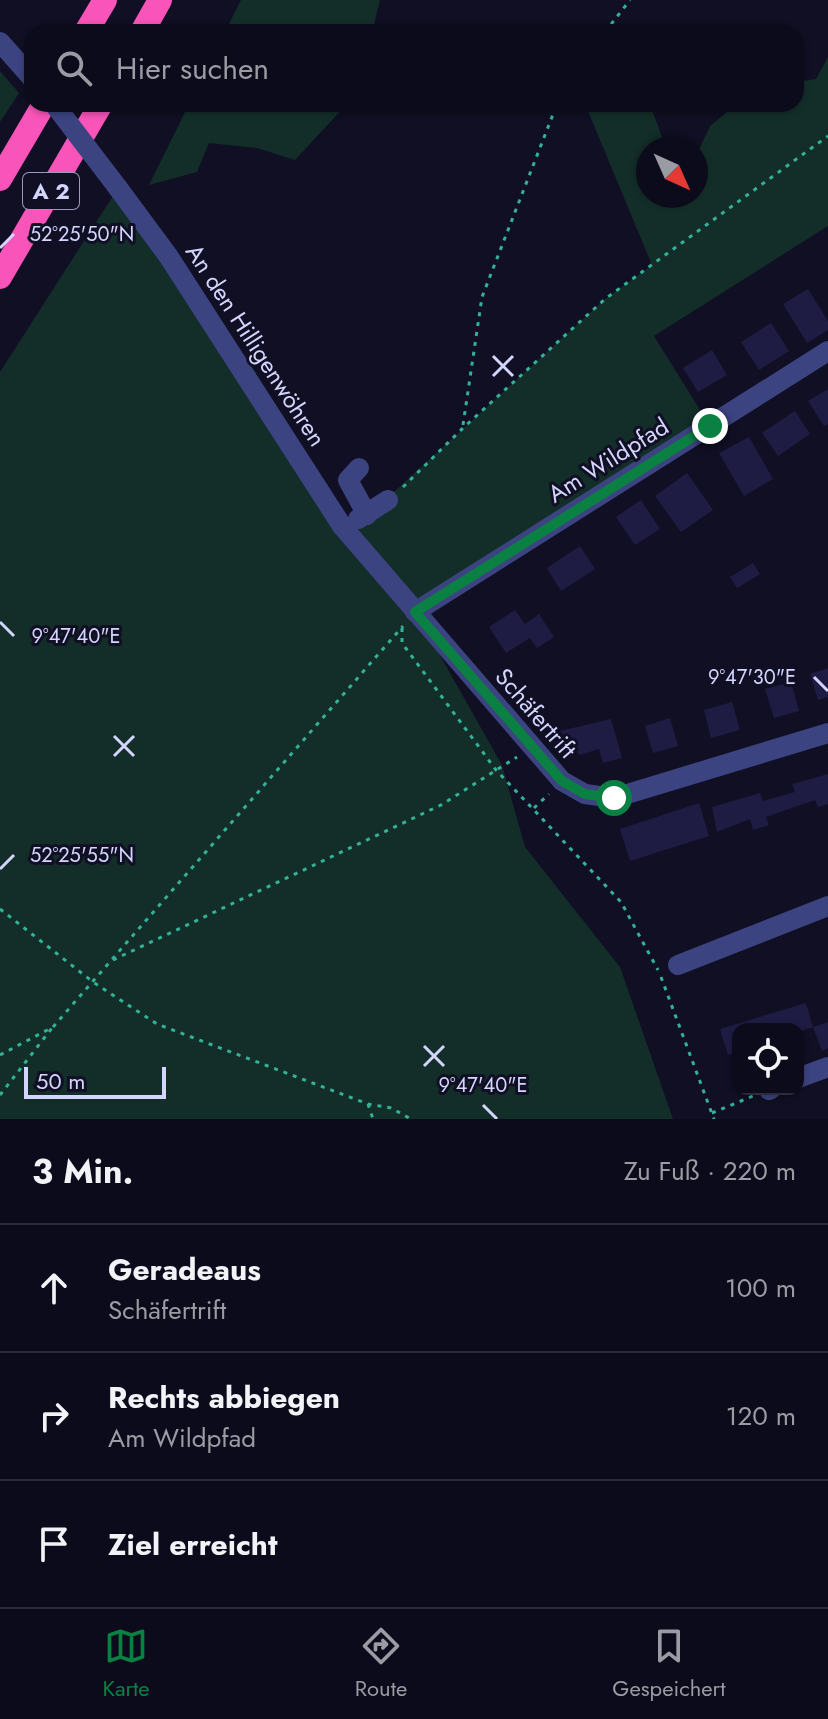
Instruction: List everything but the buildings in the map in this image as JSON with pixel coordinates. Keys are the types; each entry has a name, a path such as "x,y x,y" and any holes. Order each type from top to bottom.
{"highway":[{"path":"91,24 105,0"},
{"path":"146,24 160,0"},
{"name":"A 2","path":"0,179 39,112"},
{"name":"A 2","path":"0,277 96,112"}],"street":[{"path":"2,43 24,69"},
{"name":"An den Hilligenwöhren","path":"60,112 169,257 342,526 408,620"},
{"name":"Am Wildpfad","path":"408,620 828,351"},
{"path":"359,468 348,480 367,515"},
{"path":"342,526 367,515 388,500"},
{"name":"Schäfertrift","path":"408,620 562,781 585,794 614,798 828,733"},
{"path":"678,965 828,906"},
{"path":"804,1076 828,1067"}],"path":[{"path":"611,24 630,0"},
{"path":"463,428 482,297 554,112"},
{"path":"388,500 605,299 828,136"},
{"path":"408,620 402,643 496,770 621,902 634,923 660,973 714,1119"},
{"path":"0,1095 53,1027 408,620"},
{"path":"110,962 441,805 531,748"},
{"path":"0,909 93,982 157,1024 368,1104 391,1108 411,1119"},
{"path":"0,1055 53,1027"},
{"path":"712,1113 756,1095"},
{"path":"368,1104 373,1119"}],"green space":[{"path":"241,0 380,0 374,24 229,24"},
{"path":"828,57 828,226 654,336 710,426 416,613 502,765 525,847 620,967 673,1119 0,1119 0,372 118,188 342,526 385,500 605,299 652,265 588,112 653,112 662,136 636,136 636,208 708,208 708,136 705,136 710,126 727,112 804,112 804,81 816,79"},
{"path":"0,71 19,93 0,122"},
{"path":"185,112 340,112 295,160 257,148 209,143 197,172 149,185"}],"route":[{"path":"614,798 585,794 562,781 415,612 710,426"}]}
